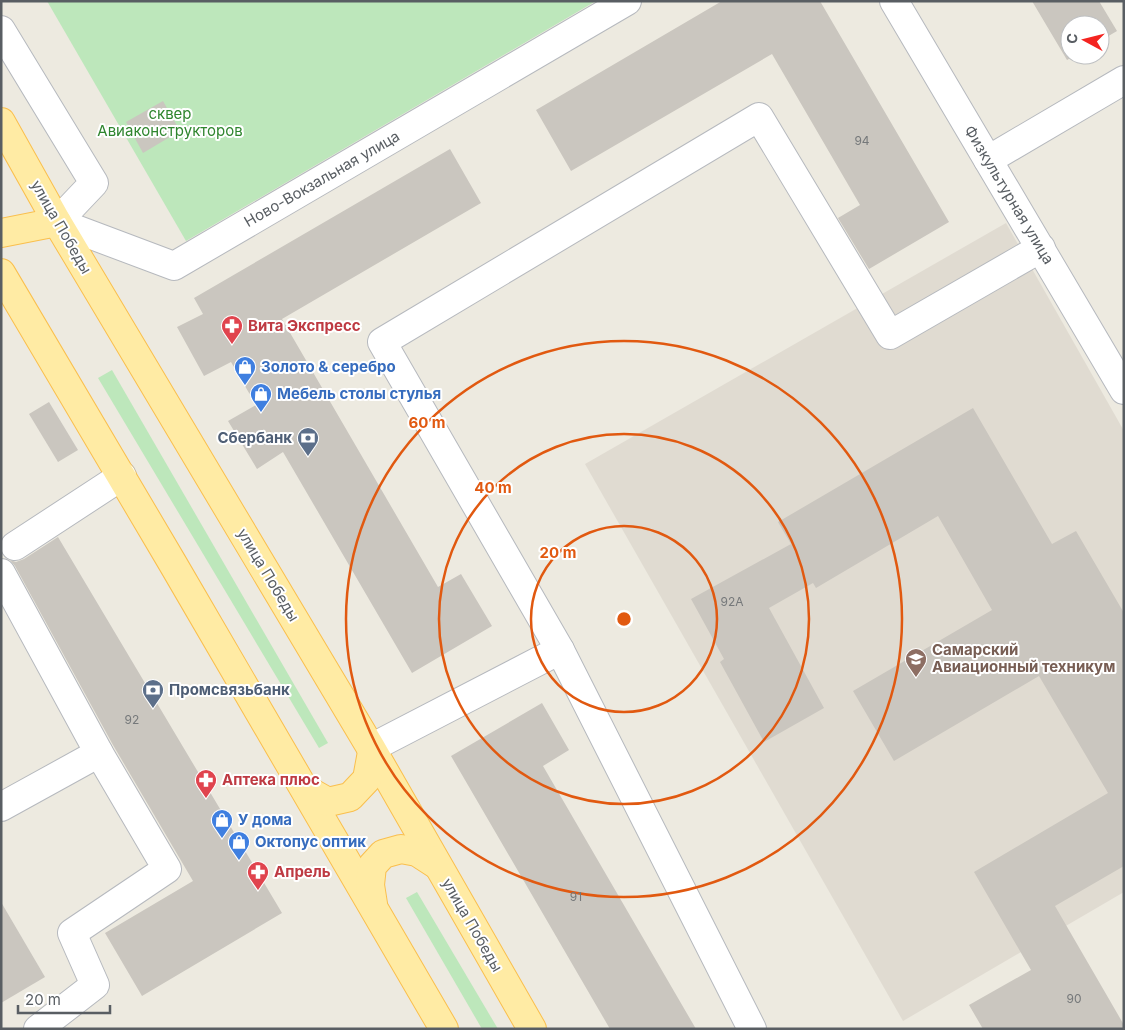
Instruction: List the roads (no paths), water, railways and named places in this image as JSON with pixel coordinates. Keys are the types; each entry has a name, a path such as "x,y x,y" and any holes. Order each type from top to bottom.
{"main road":[{"name":"улица Победы","path":"1,122 57,222 371,750 532,1029"},
{"path":"1,233 57,222"},
{"path":"1,273 122,476 444,1029"},
{"path":"305,789 328,802 350,797 367,779 371,750"},
{"path":"373,907 370,885 372,866 383,854 401,849 417,852 437,865"}],"street":[{"name":"Ново-Вокзальная улица","path":"57,222 174,266 627,1"},
{"name":"Физкультурная улица","path":"894,1 1124,390"},
{"path":"1,30 94,182 57,222"},
{"path":"988,160 1124,80"},
{"path":"752,1029 560,650 382,342 759,117 890,335 1041,248"},
{"path":"15,546 122,476"},
{"path":"1,573 99,753 167,869 72,933 95,984 38,1029"},
{"path":"371,750 560,650"},
{"path":"1,807 99,753"}],"place":[{"name":"Вита Экспресс","path":"232,345"},
{"name":"Золото & серебро","path":"245,386"},
{"name":"Мебель столы стулья","path":"261,413"},
{"name":"Сбербанк","path":"308,457"},
{"name":"Самарский Авиационный техникум","path":"916,678"},
{"name":"Промсвязьбанк","path":"153,709"},
{"name":"Аптека плюс","path":"206,799"},
{"name":"У дома","path":"222,839"},
{"name":"Октопус оптик","path":"239,861"},
{"name":"Апрель","path":"258,891"}],"park label":[{"name":"сквер Авиаконструкторов","path":"170,122"}]}
